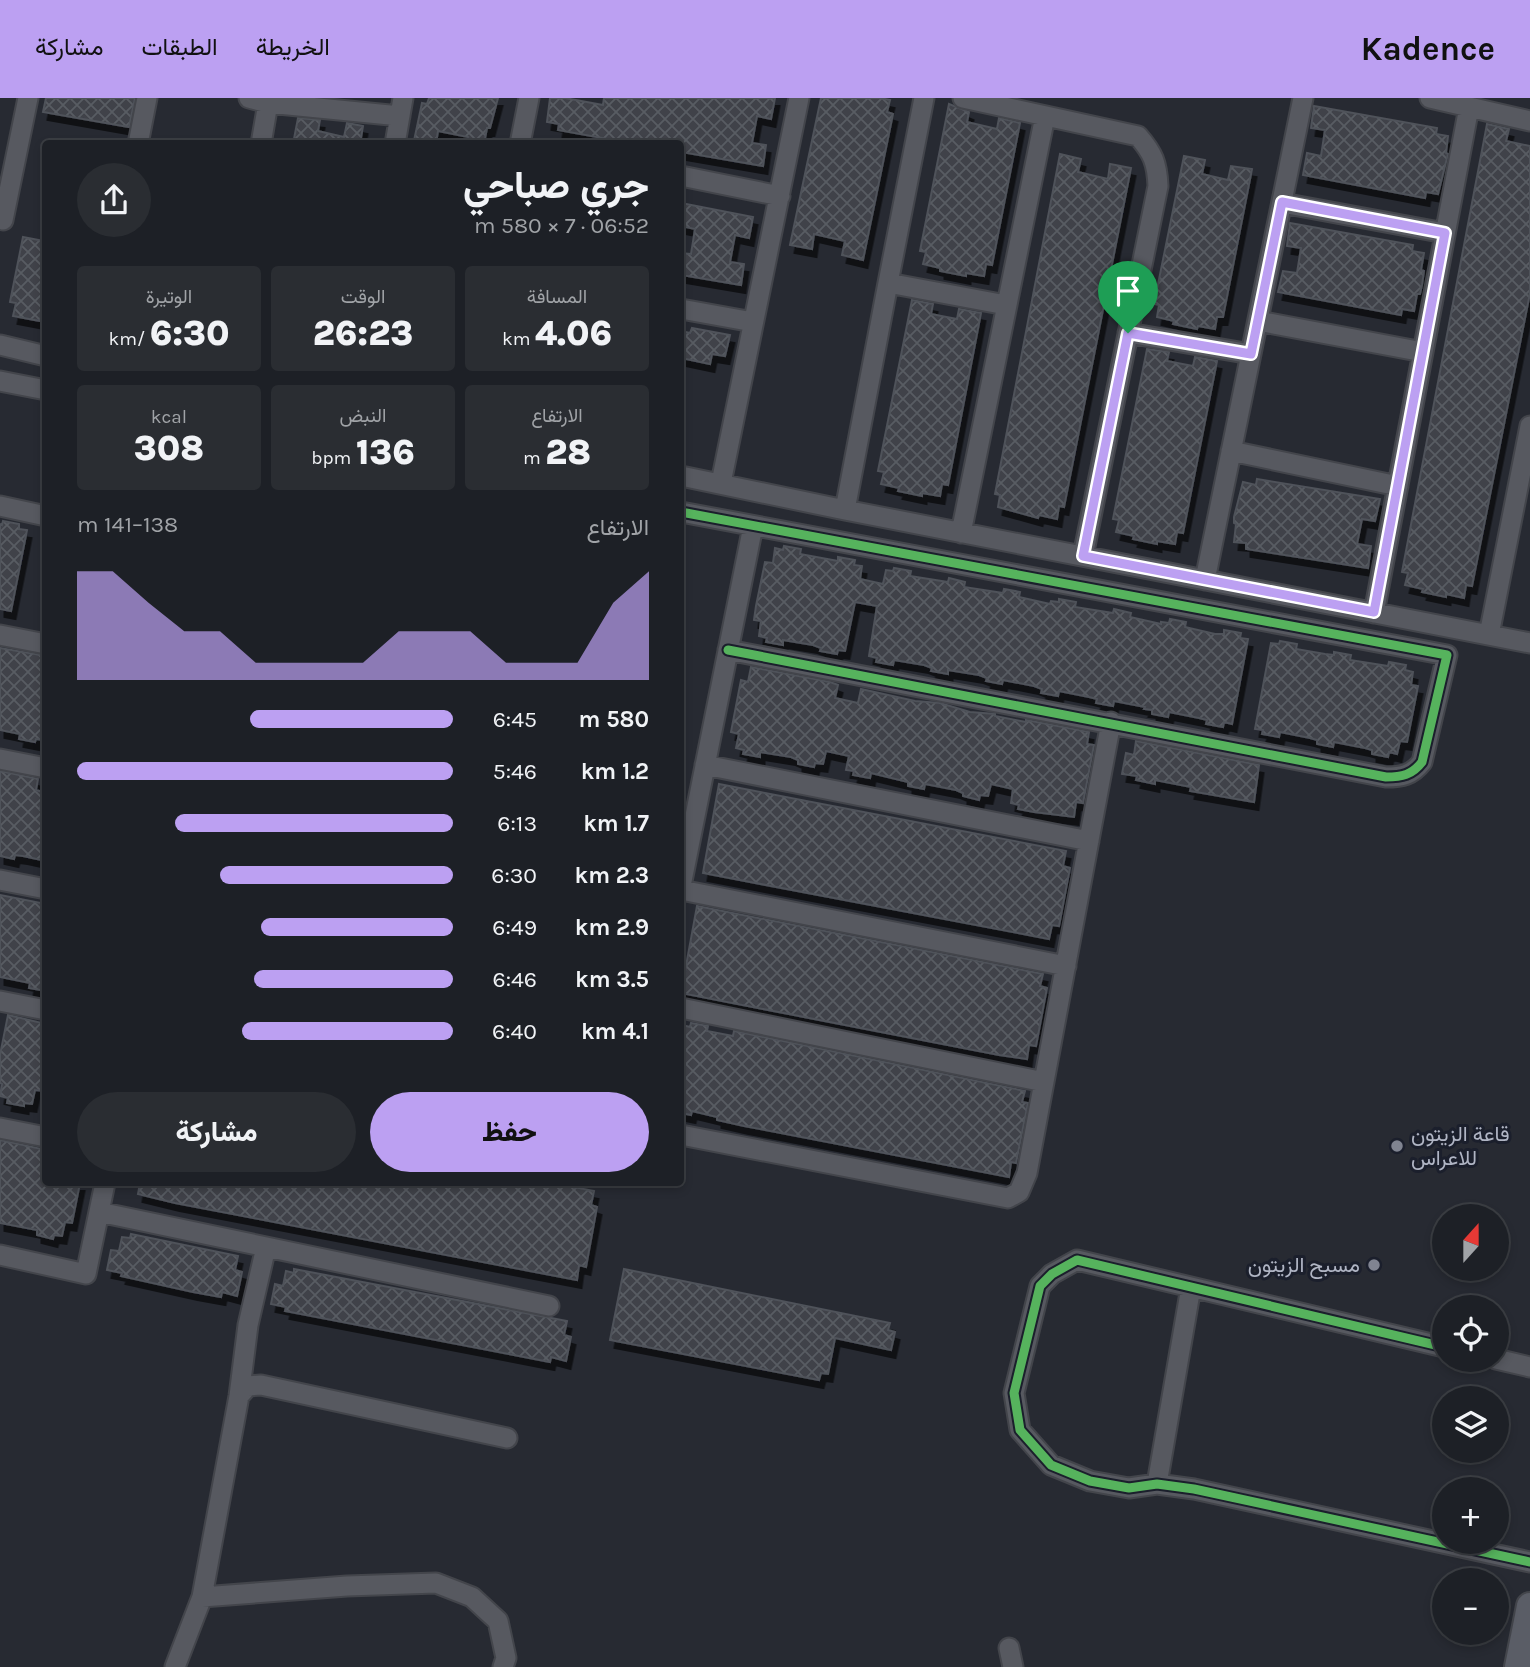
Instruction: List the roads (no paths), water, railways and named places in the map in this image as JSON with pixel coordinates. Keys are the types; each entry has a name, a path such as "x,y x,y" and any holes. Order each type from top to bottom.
{"main road":[{"path":"1518,1667 1530,1606"}],"street":[{"path":"1,225 28,98"},
{"path":"139,140 147,98"},
{"path":"249,98 268,103 401,107 396,140"},
{"path":"521,140 529,98"},
{"path":"721,483 799,98"},
{"path":"845,510 924,98"},
{"path":"963,98 1138,136 1150,149 1157,169 1158,186 1083,556"},
{"path":"1205,580 1303,98"},
{"path":"1430,98 1530,121"},
{"path":"262,140 268,103"},
{"path":"1374,612 1469,107"},
{"path":"961,533 1045,116"},
{"path":"684,177 780,196"},
{"path":"1282,202 1445,233"},
{"path":"888,283 1006,305"},
{"path":"684,310 753,322"},
{"path":"1258,321 1423,352"},
{"path":"1128,333 1251,354"},
{"path":"0,345 42,355"},
{"path":"0,382 42,389"},
{"path":"1489,635 1530,426"},
{"path":"1231,451 1398,486"},
{"path":"684,476 961,533 1530,643"},
{"path":"0,506 42,515"},
{"path":"684,513 1447,655 1422,762 1415,771 1401,777 1386,777 728,650"},
{"path":"684,873 753,526"},
{"path":"0,635 42,642"},
{"path":"684,1136 1009,1198 1020,1192 1027,1173 1111,722"},
{"path":"0,758 42,767"},
{"path":"705,765 1088,841"},
{"path":"0,880 42,888"},
{"path":"684,889 1066,966"},
{"path":"0,1001 42,1009"},
{"path":"684,1009 1044,1082"},
{"path":"0,1128 42,1136"},
{"path":"0,1255 86,1274 104,1186"},
{"path":"99,1212 549,1306"},
{"path":"175,1667 202,1597 239,1396 248,1325 267,1247"},
{"path":"1432,1344 1077,1260 1052,1274 1040,1286 1014,1393 1020,1430 1051,1465 1090,1481 1129,1489 1157,1484 1194,1489 1530,1562"},
{"path":"1157,1484 1191,1287"},
{"path":"1509,1362 1530,1367"},
{"path":"239,1396 248,1386 261,1385 507,1438"},
{"path":"202,1597 347,1586 436,1583 472,1597 498,1621 506,1658 503,1667"}],"place":[{"name":"قاعة الزيتون للاعراس","path":"1397,1146"},
{"name":"مسبح الزيتون","path":"1374,1265"}]}
